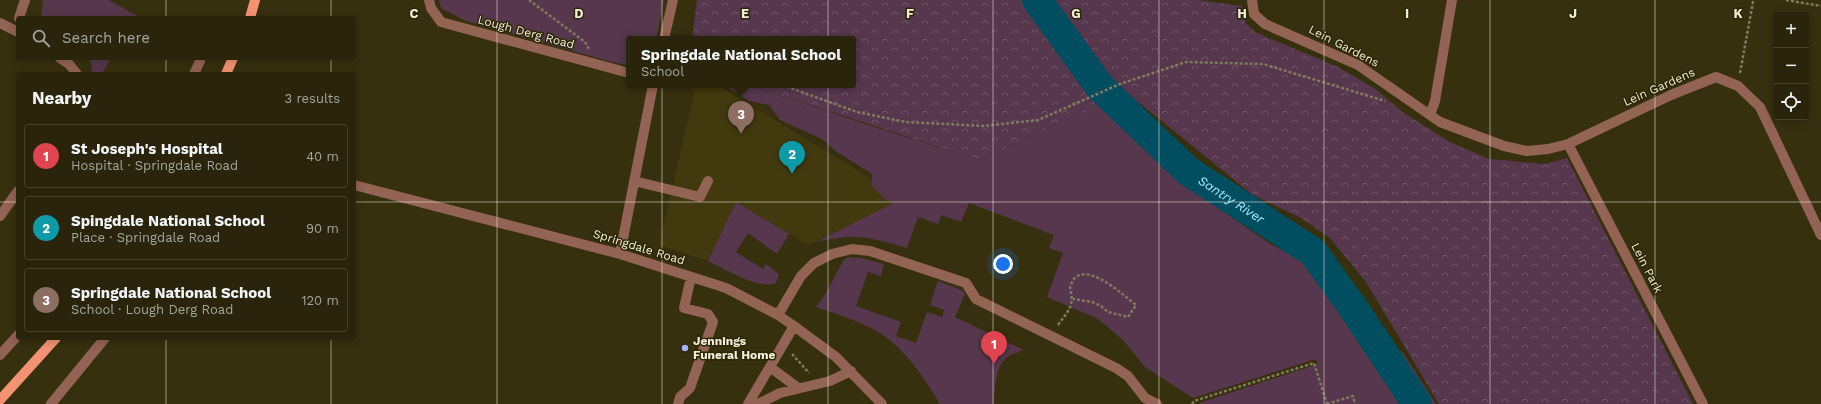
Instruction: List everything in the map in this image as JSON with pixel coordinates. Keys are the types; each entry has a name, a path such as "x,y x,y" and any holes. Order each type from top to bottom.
{"main road":[{"path":"251,16 255,0"},
{"path":"227,72 233,60"},
{"path":"0,400 54,340"}],"street":[{"path":"19,16 25,0"},
{"name":"Lough Derg Road","path":"429,0 431,8 441,22 626,72"},
{"path":"665,36 673,0"},
{"name":"Lein Gardens","path":"1252,0 1254,14 1265,24 1358,65 1440,122 1504,146 1527,151 1548,149 1568,144 1671,95 1716,77 1738,86 1760,107 1821,236"},
{"path":"1430,115 1435,101 1452,0"},
{"path":"0,23 16,31"},
{"path":"63,60 70,64 76,72"},
{"path":"195,72 200,61"},
{"path":"620,254 653,88"},
{"name":"Lein Park","path":"1568,144 1703,404"},
{"path":"634,181 700,197 708,181"},
{"name":"Springdale Road","path":"356,186 620,254 726,288 778,315 836,357 882,404"},
{"path":"0,216 16,194"},
{"path":"778,315 801,276 814,263 832,254 852,249 870,251 966,283 976,299 1116,368 1128,376 1145,398 1157,404"},
{"path":"678,404 680,397 690,388 713,322 708,314 684,308 691,277"},
{"path":"748,404 794,326"},
{"path":"0,355 16,337"},
{"path":"51,404 103,340"},
{"path":"770,367 798,388"},
{"path":"758,404 780,393 830,381 851,371"}],"path":[{"path":"530,0 585,42 590,50 591,63"},
{"path":"1738,86 1753,2 1755,0"},
{"path":"1786,0 1821,6"},
{"path":"790,88 857,112 892,120 984,126 1038,120 1120,84 1186,62 1262,64 1393,103"},
{"path":"1050,335 1071,306 1073,298 1070,288 1076,277 1086,273 1095,275 1136,305 1128,317 1108,312 1101,306 1092,302 1073,298"},
{"path":"782,347 789,352 820,384"},
{"path":"1192,404 1194,401 1314,363 1327,404 1353,396 1355,404"}],"shaded area":[{"path":"695,88 722,88 903,198 816,242 809,244 801,241 736,202 708,261 659,245"}],"green space":[{"path":"43,0 108,0 136,15 136,16 41,16"},
{"path":"439,0 664,0 657,36 626,36 626,65 466,21 441,8"},
{"path":"697,0 1197,0 1242,6 1245,23 1257,33 1338,67 1374,88 1404,113 1450,142 1489,159 1545,164 1567,158 1693,404 1439,404 1366,282 1330,238 1301,218 1253,195 1127,93 979,160 758,88 856,88 856,36 692,36"},
{"path":"88,60 110,60 103,72 92,72 91,62"},
{"path":"730,88 758,88 979,160 1102,104 1141,137 1178,180 1270,244 1297,257 1315,271 1404,354 1436,404 1201,404 1199,403 1318,364 1316,359 1193,398 1145,367 1123,340 1098,319 1047,297 1063,253 1049,248 1054,235 969,203 961,222 941,215 938,224 918,217 907,248 872,239 852,237 816,242 895,202 886,200 872,186 872,174 837,152 822,139 780,120 769,105 749,101"},
{"path":"736,202 789,234 777,254 748,233 736,252 763,269 766,264 779,274 776,283 760,284 742,278 708,261"},
{"path":"848,257 861,258 884,264 881,276 868,272 856,306 901,322 896,336 916,343 927,312 942,317 944,310 930,305 938,281 963,291 965,294 955,317 1024,350 1015,353 1002,362 995,385 995,404 940,404 913,364 897,346 878,332 863,324 816,307 826,293 843,261"}],"waterway":[{"name":"Santry River","path":"1037,0 1100,87 1188,171 1313,252 1356,312 1417,404"}],"place":[{"name":"Springdale National School","path":"741,134"},
{"name":"Spingdale National School","path":"792,174"},
{"name":"Jennings Funeral Home","path":"685,348"},
{"name":"St Joseph's Hospital","path":"994,364"}]}
